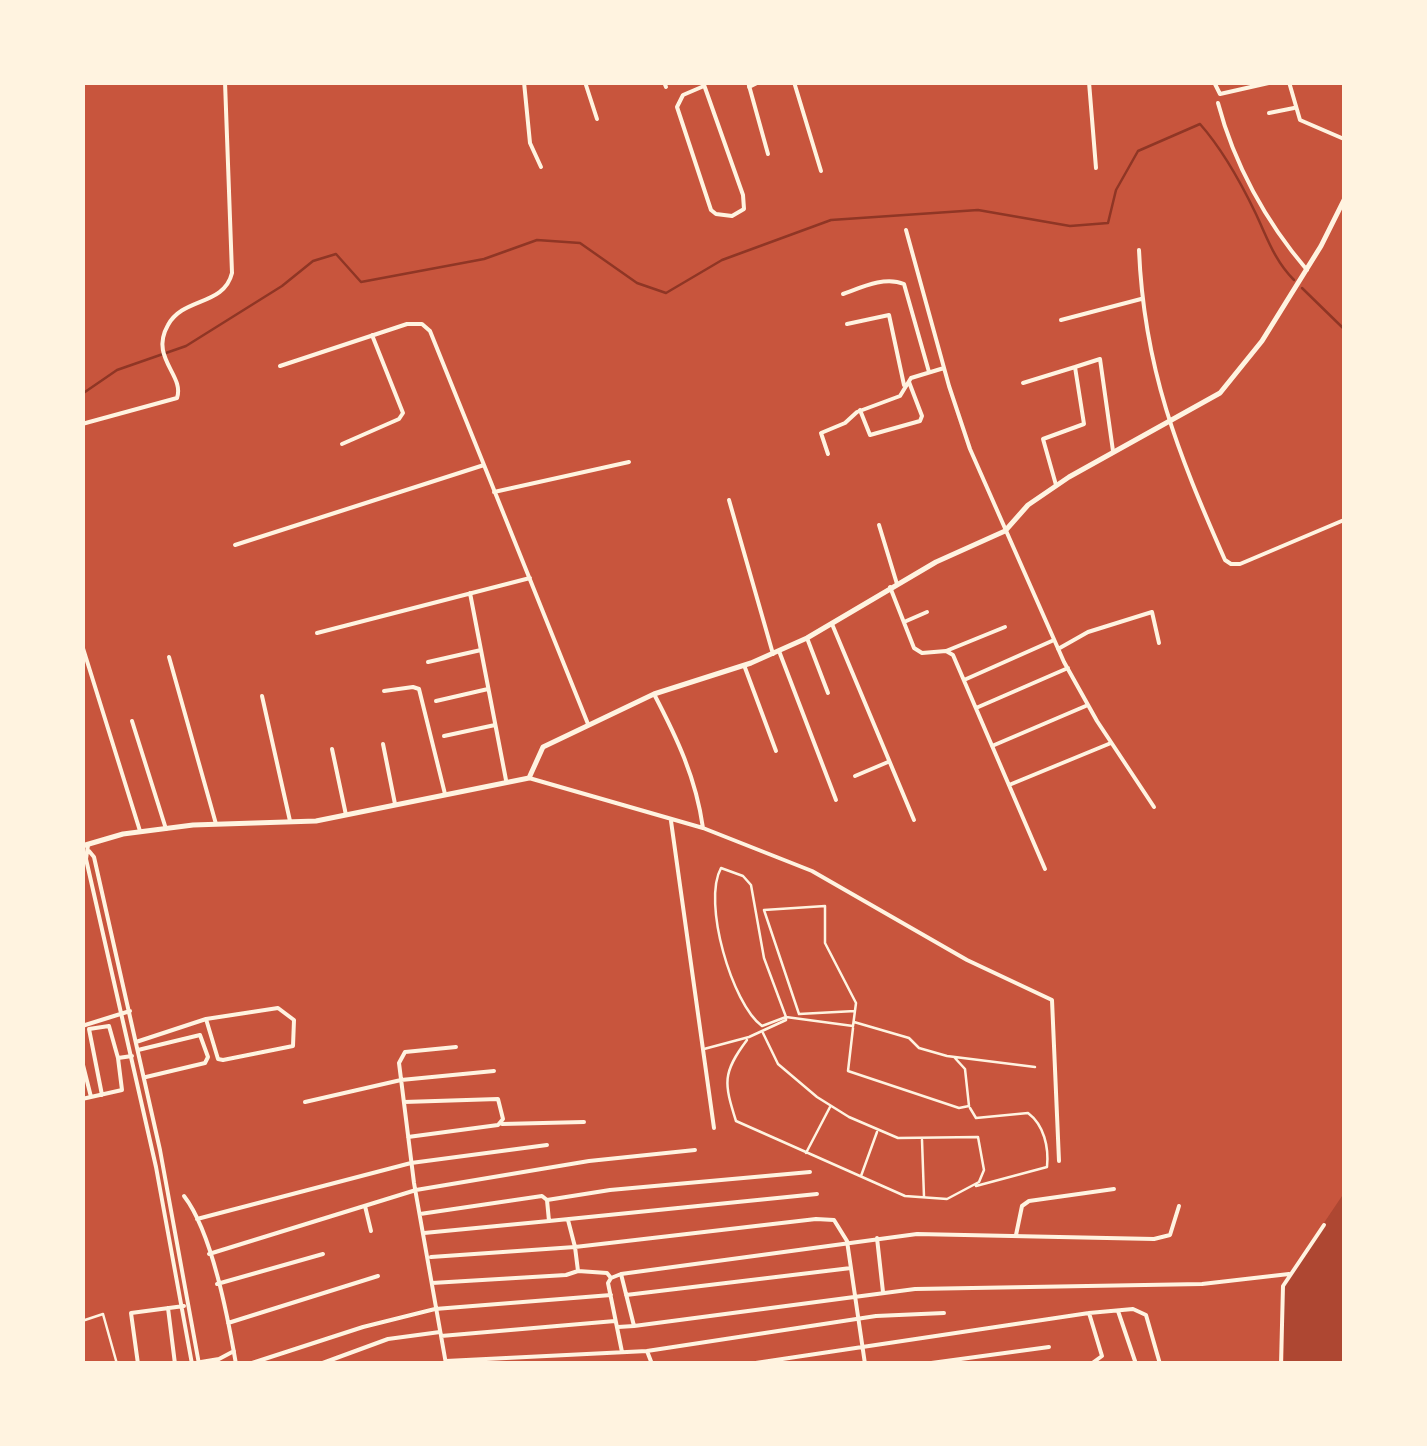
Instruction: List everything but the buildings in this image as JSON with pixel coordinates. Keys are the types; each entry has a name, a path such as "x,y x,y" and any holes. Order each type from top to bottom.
{"street":[{"path":"82,424 177,398 179,388 163,356 166,327 176,313 224,290 232,273 225,82"},
{"path":"524,82 530,143 541,168"},
{"path":"585,82 597,118"},
{"path":"759,82 748,85 768,154"},
{"path":"794,82 821,171"},
{"path":"1089,82 1096,168"},
{"path":"1214,82 1217,92 1224,94 1274,82"},
{"path":"1290,82 1294,108 1304,124 1325,128 1344,138"},
{"path":"703,84 745,203 744,209 732,216 723,217 711,210 678,107 683,95 703,84"},
{"path":"1218,103 1227,137 1265,212 1306,270"},
{"path":"1268,113 1294,108"},
{"path":"530,778 542,747 654,694 744,665 807,638 936,562 1005,531 1028,506 1056,485 1220,393 1262,342 1344,200"},
{"path":"906,230 970,449 1005,531 1088,706 1154,807"},
{"path":"1139,250 1150,352 1168,422 1226,560 1240,564 1344,520"},
{"path":"843,294 884,281 904,284 929,373"},
{"path":"1061,320 1142,299"},
{"path":"847,324 888,314 906,383 922,416 920,421 870,435 860,410"},
{"path":"280,366 415,323 427,327 588,724"},
{"path":"342,444 399,419 403,413 372,336"},
{"path":"1023,383 1100,359 1113,451"},
{"path":"1056,485 1044,439 1084,424 1075,367"},
{"path":"828,454 821,433 845,423 860,410 900,396 906,383 944,368"},
{"path":"494,492 629,462"},
{"path":"235,545 484,466"},
{"path":"728,500 776,653 836,800"},
{"path":"879,526 904,622 918,652 946,650 1005,627"},
{"path":"317,632 530,578"},
{"path":"470,593 506,780"},
{"path":"904,622 927,612"},
{"path":"1058,649 1088,632 1152,612 1159,643"},
{"path":"832,624 914,820"},
{"path":"807,638 828,693"},
{"path":"964,680 1054,640"},
{"path":"82,645 140,832"},
{"path":"428,662 481,650"},
{"path":"946,650 953,655 1045,869"},
{"path":"169,657 216,824"},
{"path":"744,665 776,751"},
{"path":"976,708 1068,668"},
{"path":"384,691 413,686 419,689 445,794"},
{"path":"436,701 488,689"},
{"path":"654,694 694,777 703,828"},
{"path":"262,696 290,821"},
{"path":"992,746 1088,706"},
{"path":"132,720 166,828"},
{"path":"444,736 495,725"},
{"path":"1009,786 1111,743"},
{"path":"383,744 394,804"},
{"path":"332,749 346,816"},
{"path":"855,776 890,761"},
{"path":"87,847 166,828 346,816 530,778 703,828 812,871 967,960 1052,1000 1059,1162"},
{"path":"671,821 714,1128"},
{"path":"87,847 94,857 130,1011 190,1305 197,1363"},
{"path":"87,847 86,859 197,1363"},
{"path":"104,936 112,934"},
{"path":"136,1042 206,1020 278,1008 294,1020 296,1036 293,1046 222,1060 218,1059 206,1020"},
{"path":"82,1026 130,1011"},
{"path":"82,1099 92,1097 124,1088 108,1026 89,1029 102,1094"},
{"path":"138,1050 200,1034 208,1057 205,1063 144,1078"},
{"path":"456,1047 405,1052 400,1058 416,1190 446,1362 647,1351 859,1319 944,1313"},
{"path":"118,1058 132,1056"},
{"path":"82,1061 92,1097"},
{"path":"305,1102 402,1080 494,1070"},
{"path":"404,1102 498,1099 502,1124"},
{"path":"408,1137 502,1124 584,1122"},
{"path":"197,1219 412,1163 547,1146"},
{"path":"209,1254 416,1190 589,1161 696,1150"},
{"path":"420,1214 542,1196 547,1200 626,1188 810,1172"},
{"path":"1016,1235 1022,1206 1029,1201 1114,1188"},
{"path":"424,1232 818,1194"},
{"path":"184,1196 209,1254 236,1364"},
{"path":"547,1200 548,1221"},
{"path":"365,1206 371,1231"},
{"path":"622,1352 608,1284 621,1274 917,1234 1154,1240 1173,1230 1179,1206"},
{"path":"568,1220 578,1271"},
{"path":"429,1257 575,1247 834,1220 847,1241 864,1364"},
{"path":"1281,1364 1280,1300 1289,1274 1324,1225"},
{"path":"877,1238 883,1292"},
{"path":"218,1284 323,1254"},
{"path":"626,1295 852,1268"},
{"path":"432,1283 566,1275 578,1271 607,1273 611,1278"},
{"path":"621,1274 634,1326"},
{"path":"320,1364 388,1339 634,1326 883,1292 979,1286 1202,1284 1289,1274"},
{"path":"228,1323 378,1276"},
{"path":"249,1364 435,1309 611,1295"},
{"path":"138,1364 130,1315 190,1305"},
{"path":"168,1308 175,1364"},
{"path":"1118,1310 1136,1364"},
{"path":"748,1364 1118,1310 1144,1312 1160,1364"},
{"path":"1089,1313 1102,1356 1092,1364"},
{"path":"924,1364 1049,1347"},
{"path":"197,1363 219,1359 234,1350"},
{"path":"647,1351 652,1364"}],"lane":[{"path":"786,1017 764,958 751,885 743,876 722,868 716,891 727,970 754,1021 762,1026 786,1017 853,1024 909,1038 919,1048 954,1057 1034,1067"},
{"path":"855,1011 799,1014 764,910 825,906 824,943 856,1003 848,1071 959,1108 969,1106"},
{"path":"703,1050 749,1038 786,1017"},
{"path":"762,1032 778,1064 831,1106 878,1130 898,1138 978,1137 984,1170 974,1186"},
{"path":"749,1038 731,1061 725,1085 736,1122 861,1178 905,1196 947,1199 974,1186 1047,1167 1044,1136 1028,1113 976,1118 969,1106 965,1069 954,1057"},
{"path":"806,1154 831,1106"},
{"path":"861,1178 878,1130"},
{"path":"922,1139 924,1198"},
{"path":"82,1321 103,1314 116,1364"}],"shaded area":[{"path":"1344,1193 1344,1363 1284,1363 1283,1284"}],"waterway":[{"path":"82,394 117,370 186,346 282,286 313,261 336,254 361,282 484,259 537,240 580,243 637,283 666,293 722,260 831,220 978,210 1070,226 1108,223 1116,190 1138,151 1200,124 1230,166 1276,256 1294,280"},
{"path":"1302,288 1344,329"}]}
